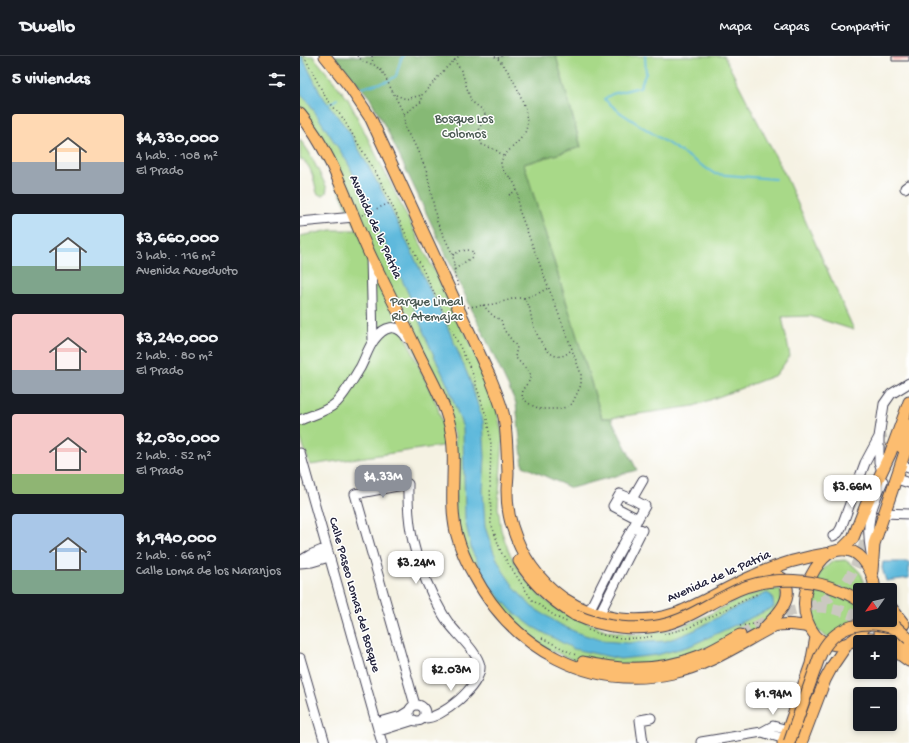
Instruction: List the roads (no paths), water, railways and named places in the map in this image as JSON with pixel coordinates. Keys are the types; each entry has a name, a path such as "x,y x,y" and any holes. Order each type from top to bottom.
{"main road":[{"name":"Avenida de la Patria","path":"325,56 349,86 371,120 490,377 504,418 508,472 508,506 511,524 524,556 537,574 556,593 570,602 594,613 616,618 636,620 656,618 677,613 752,576 787,562 836,551"},
{"name":"Avenida de la Patria","path":"300,114 310,126 358,216 371,256 427,371 450,425 453,444 453,511 456,532 477,582 497,611 518,632 544,652 559,660 579,668 606,675 631,678 679,672 706,663 774,626 783,624 810,627"},
{"path":"852,641 834,645 826,643 816,637 810,627 805,604 806,590 809,580 817,565 853,538 866,505 883,476 909,402"},
{"path":"875,583 872,556 881,511 909,425"},
{"path":"881,511 896,479 905,467 909,440"},
{"name":"Avenida de la Patria","path":"506,460 502,506 509,539 516,556 527,574 541,590 556,603 575,615 613,627 638,628 656,626 685,617 738,589 760,583 780,580 797,580 828,586 853,597"},
{"path":"836,551 854,553 861,557 867,564 875,583"},
{"path":"730,588 771,576 782,578 785,581 788,590 785,603 760,634"},
{"path":"897,617 909,639"},
{"path":"881,635 881,628 885,623 895,620 904,628"},
{"path":"786,739 821,653 830,640 844,630 862,624 904,628"},
{"path":"801,743 825,680 833,665 865,627"},
{"name":"Avenida de la Patria","path":"544,652 601,666 645,668 678,663 699,656 737,632"},
{"path":"786,739 811,664 816,637"},
{"path":"897,645 909,650"},
{"path":"897,652 909,660"}],"street":[{"path":"300,222 358,216"},
{"path":"371,256 373,340"},
{"path":"300,420 325,411 337,402 361,366 373,340 387,328 393,327 404,332 427,371"},
{"path":"872,556 868,526 883,476 879,462 879,437 884,404 891,394 909,383"},
{"path":"833,536 838,533 841,528 865,463 879,437"},
{"name":"Calle Paseo Lomas del Bosque","path":"300,453 382,743"},
{"path":"896,479 909,483"},
{"path":"632,500 644,480"},
{"path":"378,727 414,720 419,721 423,718 434,716 453,705 469,689 478,677 480,671 478,660 448,623 421,569 412,544 408,484 355,494 412,708 410,716 414,720"},
{"path":"594,613 614,560 636,522 645,506 620,494 613,506 636,522 642,530 624,565 594,613"},
{"path":"881,511 909,514"},
{"path":"300,562 310,554 328,553"},
{"path":"614,560 624,565"},
{"path":"300,658 325,743"},
{"path":"378,727 401,716 412,708 421,705 424,708 425,714 423,718"},
{"path":"643,743 640,720 651,718"},
{"path":"701,742 762,732 773,726 786,739"}],"water":[{"path":"300,56 302,56 320,93 350,133 384,195 445,321 469,378 483,421 485,457 483,490 485,527 494,553 503,571 517,591 532,607 561,625 578,633 604,641 627,643 666,641 683,635 767,593 772,596 774,607 690,646 657,655 620,659 574,649 533,627 512,611 489,585 472,551 465,520 463,428 448,386 426,338 409,295 348,163 309,103 300,94"},
{"path":"883,562 909,562 909,578 886,581 882,568"}],"waterway":[{"path":"361,88 388,81 396,76 403,56"},
{"path":"645,56 646,73 640,87 612,94 604,99 621,113 715,174 775,179"},
{"path":"328,105 337,99"}],"tunnel":[{"path":"881,430 888,461"},
{"path":"806,607 828,599 848,580 862,551 877,510"},
{"path":"740,635 770,619 798,609 812,607 827,608 843,611 853,615"}],"park label":[{"name":"Bosque Los Colomos","path":"464,126"},
{"name":"Parque Lineal Rio Atemajac","path":"427,310"}]}
